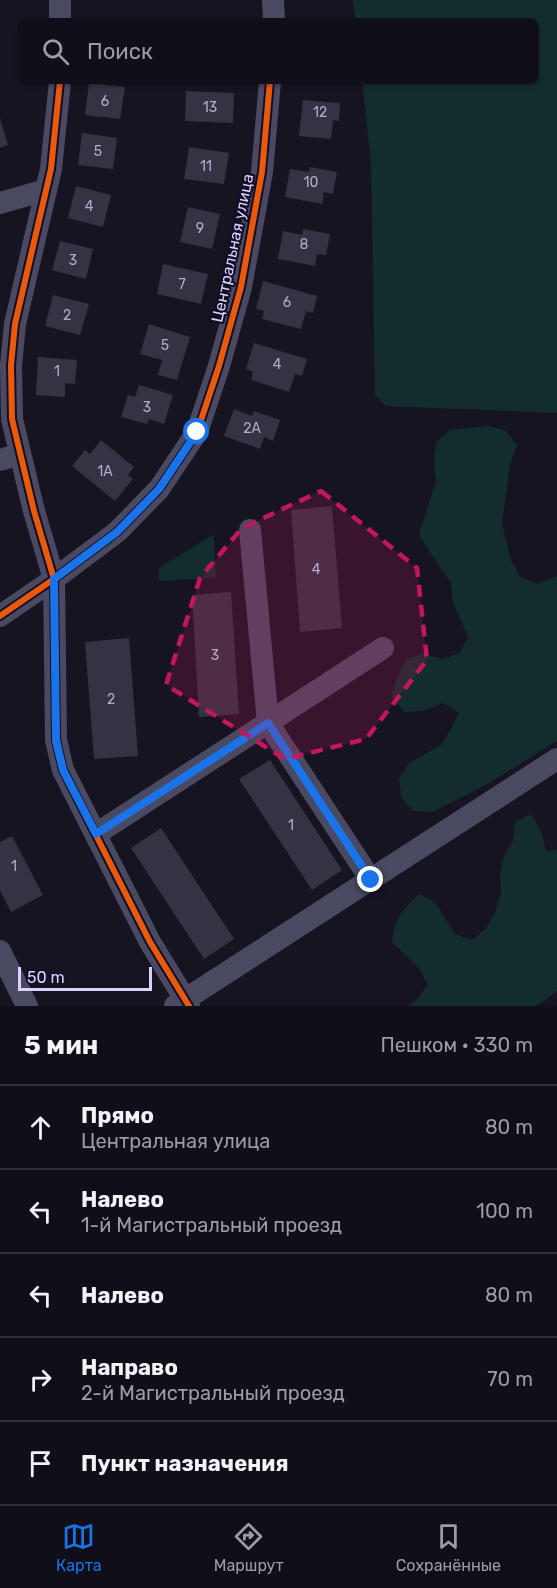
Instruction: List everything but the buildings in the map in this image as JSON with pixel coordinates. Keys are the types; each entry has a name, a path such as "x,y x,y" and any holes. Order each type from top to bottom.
{"street":[{"path":"60,0 60,18"},
{"path":"273,0 274,18"},
{"path":"60,84 51,169 15,324 10,365 12,419 10,457 34,511 54,579 56,740 63,770 183,1004 557,759"},
{"name":"Центральная улица","path":"0,616 117,532 159,489 197,432 219,366 241,287 262,172 270,84"},
{"path":"0,203 46,190"},
{"path":"250,530 268,723 371,880"},
{"path":"96,834 383,648"},
{"path":"0,951 27,1006"}],"highlighted area":[{"path":"321,491 417,568 427,660 366,739 285,759 166,685 200,578 242,528"}],"green space":[{"path":"353,0 557,0 557,413 386,406 375,395 371,162 362,84 539,84 539,18 356,18"},
{"path":"488,426 505,430 517,445 510,464 502,524 511,560 520,577 538,584 557,576 557,741 486,785 432,812 413,811 401,797 399,778 409,763 441,745 459,713 443,703 423,711 404,712 391,696 406,659 423,654 442,659 460,653 468,637 453,603 451,583 419,534 436,481 434,461 436,442 450,430"},
{"path":"214,534 216,578 159,581 159,568"},
{"path":"532,814 542,834 546,851 557,849 557,991 537,1006 409,1006 428,985 419,968 392,942 400,915 419,894 435,902 455,934 472,940 486,929 495,912 501,893 500,874 504,856 513,841 515,822"}],"cycle path":[{"path":"60,84 51,169 15,324 11,365 12,419 34,511 54,579 56,740 63,770 150,942 189,1006"},
{"path":"0,616 117,532 159,489 197,432 219,366 241,287 262,172 270,84"}],"route":[{"path":"197,432 159,489 117,532 54,579 56,740 63,770 96,834 268,723 371,880"}]}
